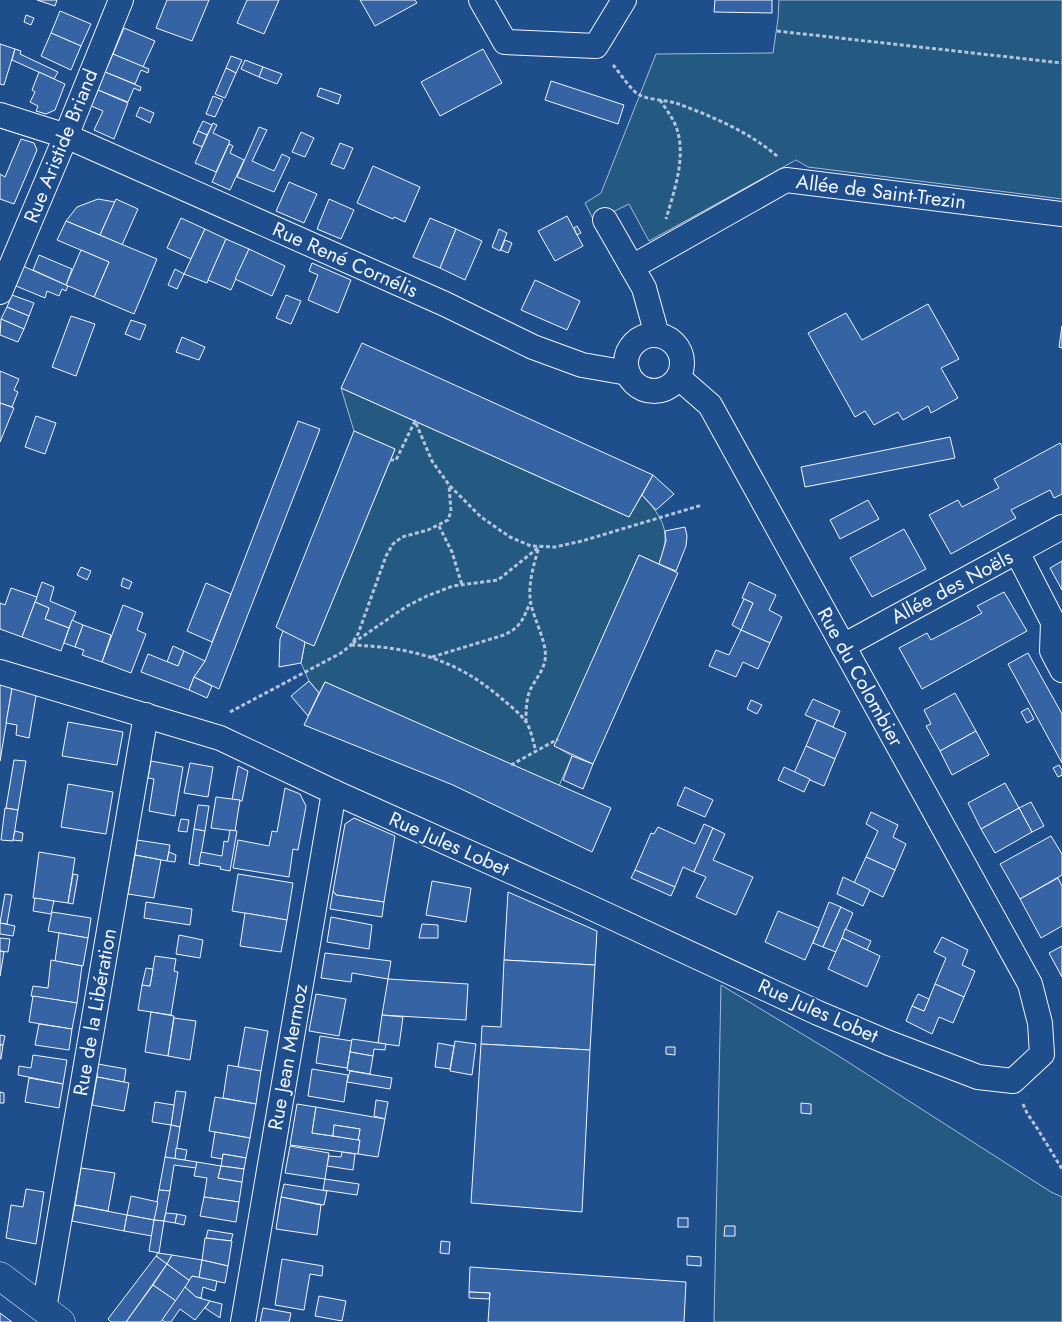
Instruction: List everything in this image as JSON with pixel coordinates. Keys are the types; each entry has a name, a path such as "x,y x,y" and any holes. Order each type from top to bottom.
{"main road":[{"path":"0,1276 53,1316"}],"street":[{"name":"Rue Aristide Briand","path":"0,292 121,0"},
{"path":"481,0 505,42 596,46 624,0"},
{"name":"Rue René Cornélis","path":"0,115 66,136 445,304 534,347 582,365 628,373"},
{"name":"Allée de Saint-Trezin","path":"632,267 786,180 1062,214"},
{"path":"605,220 644,288 657,335"},
{"path":"657,335 668,338 677,346 682,356 683,368 679,378 670,387 658,392 646,390 635,384 628,373 626,362 629,351 635,342 646,336 657,335"},
{"name":"Rue du Colombier","path":"679,378 710,405 1030,984 1040,1023 1042,1054 1013,1080"},
{"name":"Allée des Noëls","path":"843,646 1062,527"},
{"path":"1017,552 1053,622 1052,651 1062,670"},
{"name":"Rue Jules Lobet","path":"0,672 220,738 818,1013 978,1077 1013,1080"},
{"name":"Rue de la Libération","path":"53,1316 146,715"},
{"name":"Rue Jean Mermoz","path":"242,1322 334,792"}],"path":[{"path":"777,31 1062,63"},
{"path":"596,46 639,95 674,102 714,118 770,150 782,160 786,180"},
{"path":"659,99 674,120 681,144 679,170 660,240 665,248"},
{"path":"390,460 396,460 415,421 432,461 449,484 481,517 510,537 531,546 555,547 582,542 702,505"},
{"path":"351,645 358,634 386,556 393,544 402,537 439,526 448,520 451,511 449,484"},
{"path":"439,526 452,552 462,585"},
{"path":"230,712 341,652 407,606 452,586 498,580 540,546"},
{"path":"431,657 515,630 523,620 530,602 533,565 540,546"},
{"path":"530,602 544,646 546,659 541,672 530,689 526,705 526,722 536,751"},
{"path":"351,645 400,649 431,657 455,667 483,682 526,722"},
{"path":"511,765 558,739"},
{"path":"1013,1080 1027,1113 1062,1170"}],"shaded area":[{"path":"779,0 1062,0 1062,199 808,167 796,160 649,241 629,204 594,221 585,203 601,193 656,54 773,53"},
{"path":"341,388 629,517 642,495 661,519 664,527 665,543 659,564 639,555 555,746 572,756 559,786 325,682 319,693 309,681 301,663 305,642 314,645 395,449 354,431"},
{"path":"721,985 837,1055 1051,1192 1062,1197 1062,1322 714,1322"}],"building":[{"path":"37,0 57,0 55,6"},
{"path":"167,0 209,0 192,41 156,28"},
{"path":"247,0 279,0 264,34 237,23"},
{"path":"360,0 415,0 417,3 375,26"},
{"path":"715,0 772,0 772,13 714,12"},
{"path":"60,11 91,24 81,46 51,33"},
{"path":"26,15 34,18 31,25 24,22"},
{"path":"124,28 155,41 143,67 113,54"},
{"path":"51,33 81,46 71,70 41,56"},
{"path":"0,44 15,49 4,85 0,84"},
{"path":"15,49 21,51 20,54 58,72 54,79 12,60"},
{"path":"483,49 502,83 440,116 421,82"},
{"path":"113,54 149,69 148,73 141,70 135,84 105,72"},
{"path":"231,56 242,60 236,73 226,68"},
{"path":"245,60 263,67 259,77 241,69"},
{"path":"263,67 282,74 277,84 259,77"},
{"path":"226,68 236,73 225,98 215,94"},
{"path":"39,72 65,84 55,110 46,114 36,111 38,106 30,102 35,92 32,90"},
{"path":"105,72 141,87 140,91 134,88 128,102 98,90"},
{"path":"551,81 624,105 618,124 545,100"},
{"path":"320,88 341,95 338,104 317,96"},
{"path":"98,90 128,103 114,139 94,130 103,111 91,106"},
{"path":"213,96 223,100 215,117 206,114"},
{"path":"140,107 154,113 150,123 136,116"},
{"path":"203,121 212,125 207,135 198,131"},
{"path":"213,123 217,125 213,133 230,141 216,172 195,163"},
{"path":"259,127 267,130 252,161 274,171 282,154 290,158 274,192 237,177"},
{"path":"198,131 207,135 202,147 193,143"},
{"path":"301,132 314,138 305,157 292,152"},
{"path":"21,139 34,143 37,150 14,204 0,199 0,174 5,177"},
{"path":"340,143 353,148 344,169 331,164"},
{"path":"229,144 233,146 230,153 244,160 230,190 212,182"},
{"path":"373,166 420,187 405,222 394,217 393,219 357,203"},
{"path":"289,182 317,194 304,223 276,211"},
{"path":"98,199 115,202 100,235 66,221 77,207"},
{"path":"116,199 138,209 122,245 100,235"},
{"path":"329,199 354,210 341,239 317,229"},
{"path":"567,216 583,246 555,261 538,231"},
{"path":"181,218 205,229 191,259 167,248"},
{"path":"430,218 456,229 440,268 413,257"},
{"path":"66,221 157,259 134,314 94,297 109,262 57,240"},
{"path":"577,226 581,233 577,235 574,228"},
{"path":"205,229 226,239 207,283 184,274"},
{"path":"456,229 482,241 465,280 440,268"},
{"path":"499,229 507,233 500,251 492,247"},
{"path":"226,239 249,249 231,290 208,280"},
{"path":"505,240 512,243 508,253 501,250"},
{"path":"249,249 285,266 272,296 235,279"},
{"path":"81,250 109,262 94,297 66,285"},
{"path":"39,255 72,269 66,285 33,270"},
{"path":"312,263 351,280 338,313 308,300 318,275 309,271"},
{"path":"23,266 68,286 66,291 62,289 59,296 47,291 45,298 16,286"},
{"path":"175,269 184,274 177,289 168,285"},
{"path":"535,280 580,301 567,330 521,310"},
{"path":"12,295 34,303 29,316 7,307"},
{"path":"286,295 301,301 291,324 276,318"},
{"path":"928,304 959,359 941,368 958,398 931,413 928,406 903,420 898,412 874,425 865,411 855,417 808,333 846,313 862,340"},
{"path":"7,307 29,316 24,329 1,319"},
{"path":"71,316 95,324 76,376 52,367"},
{"path":"1,319 24,329 18,342 0,335"},
{"path":"131,320 146,325 140,340 125,334"},
{"path":"1062,326 1062,348 1059,347"},
{"path":"182,337 205,347 199,360 176,352"},
{"path":"362,343 653,475 629,517 341,388"},
{"path":"0,371 19,379 14,390 18,392 12,407 0,403"},
{"path":"0,403 14,408 0,442"},
{"path":"36,416 56,423 45,454 25,447"},
{"path":"298,421 320,429 219,689 194,677 205,661"},
{"path":"354,431 395,449 314,646 276,627"},
{"path":"950,437 955,458 805,487 801,467"},
{"path":"1060,443 1062,446 1062,494 1054,498 1050,490 1011,510 1016,518 951,554 929,515 958,500 962,507 999,488 994,479"},
{"path":"653,475 674,494 656,510 642,495"},
{"path":"868,500 879,519 840,539 830,520"},
{"path":"685,527 687,536 686,546 676,571 659,564 666,541 665,531"},
{"path":"904,529 926,569 872,597 850,558"},
{"path":"639,555 678,573 593,764 554,746"},
{"path":"1062,561 1062,590 1050,568"},
{"path":"81,567 91,571 87,580 77,575"},
{"path":"123,578 132,582 129,589 121,586"},
{"path":"42,582 54,587 50,601 76,612 69,628 45,619 49,608 35,602"},
{"path":"749,582 776,595 769,610 782,617 770,643 741,630 753,603 742,598"},
{"path":"206,583 231,594 212,642 187,631"},
{"path":"11,588 37,597 22,637 0,629 0,603 5,605"},
{"path":"1004,592 1027,631 922,689 899,648 927,633 931,640 982,613 977,606"},
{"path":"744,599 753,603 741,630 732,625"},
{"path":"35,602 49,608 45,619 69,628 61,651 22,637"},
{"path":"123,605 143,613 137,630 146,634 131,673 102,662"},
{"path":"72,620 83,625 75,647 64,643"},
{"path":"83,625 111,635 102,662 82,655 84,650 75,647"},
{"path":"741,630 770,643 758,669 743,662 736,677 709,666 716,650 729,655"},
{"path":"283,631 305,642 301,663 279,667 280,639"},
{"path":"173,646 184,651 178,666 167,662"},
{"path":"184,651 205,661 194,677 189,690 141,672 148,654 178,666"},
{"path":"1028,653 1062,714 1062,763 1008,664"},
{"path":"194,677 212,686 207,698 189,690"},
{"path":"0,679 13,683 0,761"},
{"path":"309,681 319,693 308,716 291,696"},
{"path":"325,682 611,808 592,852 453,785 304,725"},
{"path":"13,683 37,690 29,738 16,735 17,725 6,723"},
{"path":"955,693 976,731 940,751 926,726 931,724 924,710"},
{"path":"813,699 840,711 833,727 805,715"},
{"path":"751,700 762,705 757,714 747,709"},
{"path":"1028,708 1034,719 1027,723 1021,712"},
{"path":"817,720 846,733 835,759 806,746"},
{"path":"68,722 123,732 117,765 62,756"},
{"path":"976,731 989,755 952,775 940,751"},
{"path":"806,746 835,759 824,786 794,773"},
{"path":"572,756 593,764 583,789 563,780"},
{"path":"14,760 26,761 18,810 6,808"},
{"path":"151,761 183,767 175,816 149,811 154,779 148,778"},
{"path":"190,763 213,767 208,797 184,793"},
{"path":"1059,765 1062,775 1058,777 1053,768"},
{"path":"238,766 248,771 242,801 232,800"},
{"path":"784,767 810,779 804,792 778,780"},
{"path":"1005,783 1019,808 981,829 968,803"},
{"path":"68,784 113,792 106,834 61,827"},
{"path":"685,787 713,800 705,817 677,805"},
{"path":"285,788 300,794 306,806 298,850 293,849 289,877 233,868 238,840 269,846 272,831 277,832"},
{"path":"216,797 240,800 235,831 211,828"},
{"path":"1031,802 1044,826 1032,832 1019,808"},
{"path":"198,805 209,806 205,831 194,829"},
{"path":"5,808 18,810 13,841 1,840"},
{"path":"1019,808 1032,832 995,853 981,829"},
{"path":"871,812 898,825 893,837 906,844 895,870 866,857 878,831 866,824"},
{"path":"354,818 395,836 384,902 336,895 333,891 345,824"},
{"path":"181,819 189,820 187,832 178,831"},
{"path":"704,824 713,828 694,872 683,867 675,887 635,870 651,833 654,834 658,827 695,844"},
{"path":"713,828 725,834 713,860 753,877 736,915 696,897 706,877 694,872"},
{"path":"194,829 205,831 199,866 189,864"},
{"path":"230,830 237,831 230,871 220,869 221,867 199,863 201,852 222,856 224,841 228,842"},
{"path":"15,831 23,833 22,841 13,840"},
{"path":"1051,836 1062,854 1062,875 1020,899 1000,864"},
{"path":"137,840 170,845 167,861 135,855"},
{"path":"39,852 75,858 68,903 33,898"},
{"path":"169,852 176,855 175,862 167,861"},
{"path":"135,855 161,860 154,898 128,894"},
{"path":"866,857 895,870 883,897 854,883"},
{"path":"635,870 675,887 671,896 631,878"},
{"path":"73,874 78,875 73,904 68,903"},
{"path":"238,874 293,883 287,920 232,911"},
{"path":"843,877 870,890 863,906 837,894"},
{"path":"1058,878 1062,886 1062,926 1041,938 1020,899"},
{"path":"432,881 471,888 466,922 426,915"},
{"path":"333,891 336,895 384,902 382,917 330,909"},
{"path":"508,892 597,931 595,965 504,960"},
{"path":"5,894 12,895 7,924 0,923"},
{"path":"35,898 54,901 51,914 33,911"},
{"path":"146,902 192,909 190,925 144,918"},
{"path":"829,902 841,907 823,947 813,943"},
{"path":"841,907 853,913 836,952 823,947"},
{"path":"778,911 819,928 805,960 765,942"},
{"path":"52,912 91,918 88,938 48,931"},
{"path":"245,913 287,920 281,952 240,946"},
{"path":"331,917 372,925 369,949 327,942"},
{"path":"0,923 15,926 13,936 0,934"},
{"path":"422,924 438,925 438,938 419,938"},
{"path":"845,929 871,941 867,950 842,938"},
{"path":"59,933 88,938 83,966 55,961"},
{"path":"179,935 203,940 200,958 176,954"},
{"path":"942,937 968,950 962,965 975,971 964,997 935,984 946,958 934,952"},
{"path":"0,938 10,939 8,952 0,951"},
{"path":"842,938 880,956 867,987 828,969"},
{"path":"1062,946 1062,977 1049,953"},
{"path":"0,951 4,952 0,976"},
{"path":"325,953 391,961 388,979 352,973 351,982 321,978"},
{"path":"155,956 176,959 174,971 178,972 171,1015 138,1010 142,985 150,986"},
{"path":"51,960 82,966 77,1003 31,996 33,986 48,988"},
{"path":"504,960 595,965 590,1050 481,1044 482,1026 501,1027"},
{"path":"146,968 153,969 150,986 142,985"},
{"path":"388,979 468,984 466,1020 382,1015"},
{"path":"935,984 964,997 953,1023 939,1017 932,1034 906,1021 912,1006 924,1011"},
{"path":"316,994 346,999 339,1036 309,1031"},
{"path":"918,994 929,999 924,1011 912,1006"},
{"path":"33,996 77,1003 72,1029 29,1022"},
{"path":"151,1012 174,1016 168,1056 145,1052"},
{"path":"382,1015 403,1017 399,1046 378,1043"},
{"path":"174,1018 196,1021 190,1060 168,1056"},
{"path":"39,1024 72,1029 69,1050 35,1045"},
{"path":"245,1027 268,1031 261,1071 238,1067"},
{"path":"0,1035 5,1036 3,1045 0,1045"},
{"path":"320,1036 352,1041 347,1068 316,1063"},
{"path":"352,1039 386,1044 385,1050 374,1049 373,1056 350,1052"},
{"path":"455,1041 476,1044 472,1075 450,1071"},
{"path":"438,1043 454,1046 450,1069 435,1067"},
{"path":"481,1044 590,1050 582,1212 471,1203"},
{"path":"0,1045 3,1045 1,1059 0,1059"},
{"path":"666,1047 675,1047 675,1055 666,1054"},
{"path":"350,1052 373,1056 370,1074 347,1070"},
{"path":"33,1055 67,1060 63,1084 18,1075 19,1066 31,1068"},
{"path":"98,1064 126,1069 124,1082 97,1077"},
{"path":"228,1065 261,1071 256,1104 223,1098"},
{"path":"312,1069 348,1075 344,1102 308,1096"},
{"path":"350,1071 392,1078 390,1089 347,1082"},
{"path":"97,1077 129,1083 124,1111 92,1105"},
{"path":"29,1078 63,1084 59,1108 25,1102"},
{"path":"176,1091 186,1092 180,1127 171,1125"},
{"path":"0,1092 4,1093 4,1103 0,1103"},
{"path":"215,1097 256,1104 250,1138 209,1131"},
{"path":"376,1100 388,1102 385,1119 374,1116"},
{"path":"155,1102 174,1105 171,1125 152,1122"},
{"path":"801,1103 811,1104 811,1114 801,1113"},
{"path":"297,1104 316,1107 312,1133 360,1140 358,1154 290,1145"},
{"path":"316,1107 385,1119 378,1157 358,1154 360,1129 334,1125 333,1136 312,1133"},
{"path":"171,1125 180,1127 175,1159 165,1157"},
{"path":"334,1125 360,1129 358,1140 333,1136"},
{"path":"215,1132 250,1138 246,1158 223,1154 222,1159 211,1157"},
{"path":"290,1146 329,1153 325,1179 285,1173"},
{"path":"176,1148 187,1150 185,1160 175,1159"},
{"path":"342,1152 355,1154 353,1170 327,1166 329,1156 341,1157"},
{"path":"223,1154 246,1158 244,1169 221,1166"},
{"path":"165,1157 197,1162 196,1168 174,1165 170,1191 159,1190"},
{"path":"197,1162 221,1166 218,1178 242,1182 239,1202 204,1197 207,1178 194,1176"},
{"path":"221,1166 244,1169 242,1182 218,1178"},
{"path":"81,1168 115,1173 108,1211 75,1205"},
{"path":"325,1179 359,1184 357,1195 323,1190"},
{"path":"284,1184 327,1191 324,1205 281,1197"},
{"path":"26,1189 44,1192 36,1244 6,1238 11,1205 23,1207"},
{"path":"159,1190 170,1191 164,1221 154,1220"},
{"path":"131,1196 158,1202 154,1220 127,1215"},
{"path":"204,1197 239,1202 236,1222 200,1216"},
{"path":"281,1197 321,1205 317,1235 276,1229"},
{"path":"75,1205 127,1215 124,1231 72,1221"},
{"path":"166,1213 177,1214 175,1223 164,1221"},
{"path":"177,1214 186,1216 184,1225 175,1223"},
{"path":"127,1215 154,1220 152,1236 124,1231"},
{"path":"678,1218 688,1218 688,1227 678,1227"},
{"path":"154,1220 164,1221 159,1253 149,1251"},
{"path":"725,1226 735,1226 735,1236 724,1236"},
{"path":"208,1230 233,1234 231,1241 206,1238"},
{"path":"205,1238 232,1241 228,1266 202,1260"},
{"path":"441,1241 450,1242 449,1254 440,1253"},
{"path":"158,1253 172,1255 167,1264 156,1256"},
{"path":"172,1255 202,1260 199,1278 192,1276 190,1281 167,1264"},
{"path":"156,1256 167,1264 126,1322 111,1322 108,1319"},
{"path":"687,1256 701,1257 701,1266 687,1265"},
{"path":"282,1259 323,1266 322,1276 310,1274 304,1310 275,1305"},
{"path":"202,1260 228,1266 225,1283 199,1278"},
{"path":"167,1264 190,1281 176,1301 153,1285"},
{"path":"470,1267 686,1282 684,1322 488,1322 490,1293 469,1292"},
{"path":"192,1276 217,1281 215,1291 203,1287 201,1298 196,1297 185,1287"},
{"path":"153,1285 176,1301 161,1322 126,1322"},
{"path":"185,1287 196,1297 210,1301 195,1320 180,1309 171,1322 165,1322 162,1320"},
{"path":"469,1292 490,1293 489,1299 469,1298"},
{"path":"319,1296 346,1301 342,1321 315,1316"},
{"path":"210,1301 222,1304 220,1318 205,1308"},
{"path":"263,1308 291,1313 289,1322 260,1322"},
{"path":"0,1313 12,1322 0,1322"}]}
